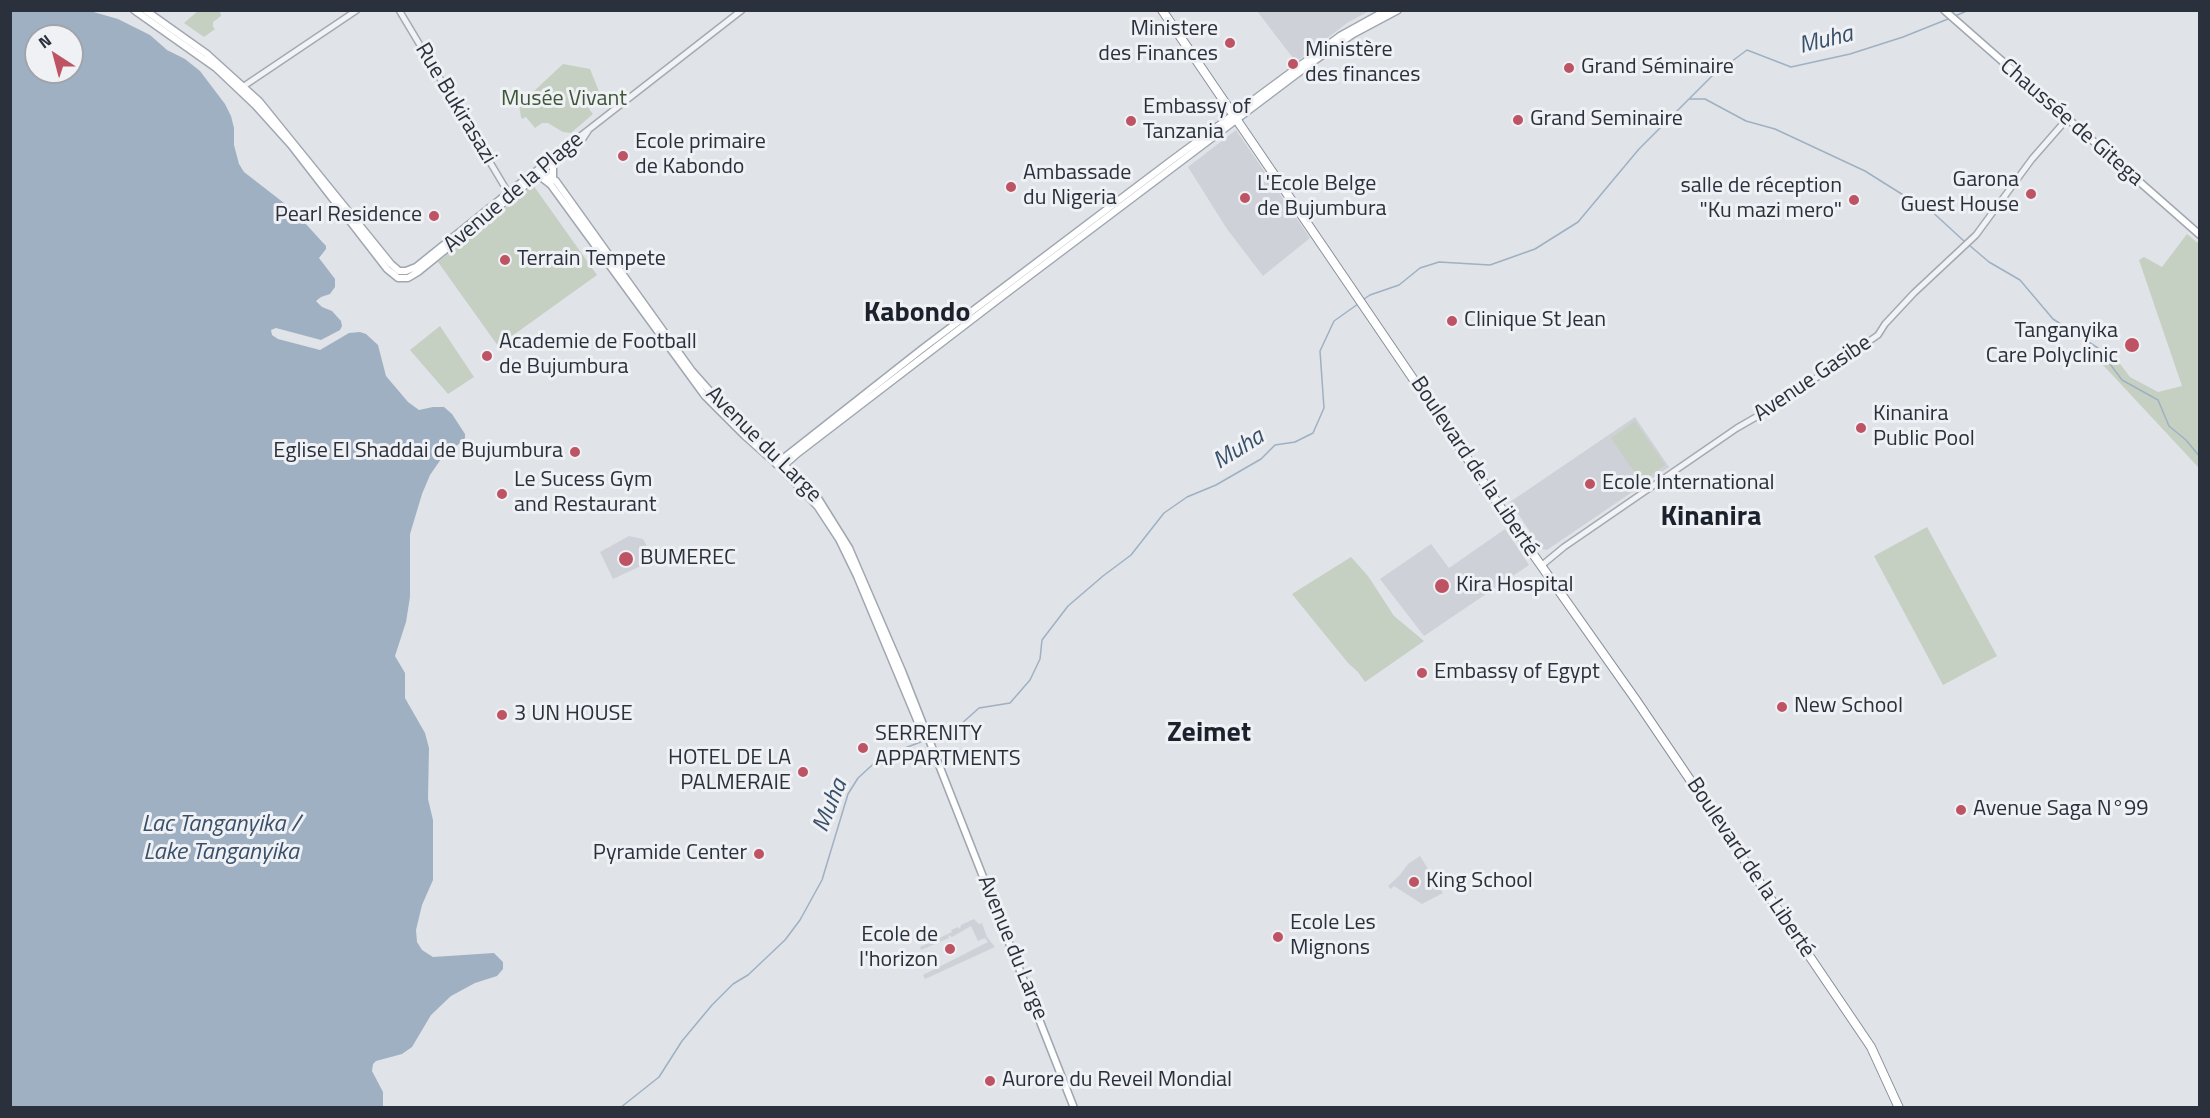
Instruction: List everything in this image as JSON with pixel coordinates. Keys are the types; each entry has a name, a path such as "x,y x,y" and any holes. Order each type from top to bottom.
{"highway":[{"name":"Boulevard de la Liberté","path":"1162,10 1540,566 1636,700 1871,1047 1899,1107"}],"main road":[{"name":"Avenue de la Plage","path":"134,10 242,87"},
{"name":"Avenue de la Plage","path":"145,10 207,54 277,121 322,181 391,264 402,272 416,267 535,174"},
{"path":"781,464 924,352 1358,25 1387,10"},
{"path":"1333,44 1398,10"},
{"name":"Chaussée de Gitega","path":"1944,10 2199,235"},
{"path":"535,174 553,178 553,165 557,159"},
{"name":"Avenue du Large","path":"535,174 551,185 567,201"},
{"name":"Avenue du Large","path":"553,178 567,201 692,371 731,415 781,464 818,507 838,539 857,576 926,735 1074,1107"}],"street":[{"path":"242,87 357,10"},
{"name":"Rue Bukirasazi","path":"399,10 509,195"},
{"path":"589,130 742,10"},
{"name":"Avenue Gasibe","path":"1540,566 1737,428 1777,405 1873,340 1914,293 1976,235 2032,159 2067,119"},
{"name":"Avenue de la Plage","path":"535,174 582,140 589,130"},
{"name":"Avenue de la Plage","path":"535,174 589,130"}],"shaded area":[{"path":"1371,10 1347,23 1296,62 1257,11"},
{"name":"L'Ecole Belge de Bujumbura","path":"1236,130 1310,238 1263,276 1227,229 1188,167"},
{"name":"Ecole International","path":"1635,417 1669,467 1547,550 1542,549 1510,502"},
{"name":"Kira Hospital","path":"1505,529 1529,565 1424,636 1380,579 1431,544 1449,568"},
{"name":"BUMEREC","path":"629,536 643,539 651,554 645,564 613,579 600,552"},
{"name":"King School","path":"1420,856 1443,893 1422,904 1394,886 1391,889 1388,886 1408,864"},
{"path":"974,919 979,924 982,923 987,937 995,947 925,979 923,975 988,942 985,938 978,941 971,926 952,937 948,935 949,938 921,950 920,947 952,932 951,930 958,927 960,929 961,925"}],"green space":[{"path":"199,10 220,11 221,16 213,22 215,29 204,37 184,23"},
{"name":"Musée Vivant","path":"563,64 590,69 602,99 589,109 593,114 571,133 563,132 548,123 542,123 535,128 526,117 522,119 519,105"},
{"path":"533,185 597,275 498,346 438,262"},
{"path":"2187,234 2199,244 2199,468 2103,365 2105,344 2130,377 2158,392 2182,386 2139,260 2144,257 2162,267"},
{"path":"440,326 474,377 448,394 410,350"},
{"path":"1635,421 1665,465 1641,482 1611,438"},
{"path":"1927,527 1997,656 1943,685 1874,556"},
{"path":"1351,557 1368,576 1394,616 1424,641 1365,682 1292,594"}],"water":[{"name":"Lac Tanganyika / Lake Tanganyika","path":"10,11 90,11 118,19 150,35 167,50 185,59 200,71 225,104 231,116 234,145 239,164 244,172 293,210 326,246 319,258 335,279 335,287 330,294 316,301 322,307 332,311 341,321 340,330 321,340 276,328 271,330 272,335 278,339 320,350 349,333 366,334 378,345 386,376 408,402 419,410 444,407 452,414 465,434 465,438 441,459 430,475 422,494 410,534 410,597 406,622 395,656 405,673 405,698 425,733 429,748 428,799 433,820 433,880 422,905 416,930 417,942 422,950 433,957 494,953 503,962 503,969 497,976 475,983 451,996 431,1015 412,1047 402,1054 376,1061 373,1064 372,1071 383,1092 383,1107 11,1107"}],"waterway":[{"name":"Muha","path":"1955,16 1969,10"},
{"name":"Muha","path":"1364,299 1399,285 1420,268 1439,262 1490,265 1535,249 1578,222 1639,149 1712,76 1747,50 1791,67 1850,54 1903,37 1948,19"},
{"path":"1689,99 1705,99 1746,121 1775,129 1865,171 1916,203 1927,207 1965,242"},
{"path":"1969,245 1989,262 2020,280 2053,319 2098,348 2122,380 2158,400 2169,426 2186,440 2200,457"},
{"name":"Muha","path":"931,739 951,733 979,708 1010,703 1030,680 1040,659 1042,640 1068,606 1131,555 1164,513 1187,497 1216,485 1261,459 1275,445 1295,442 1313,433 1324,408 1320,351 1334,321 1358,304"},
{"name":"Muha","path":"620,1108 659,1077 682,1041 712,1005 785,940 800,920 822,880 848,794 858,778 881,757 926,740"}],"place":[{"name":"Ministere des Finances","path":"1230,43"},
{"name":"Ministère des finances","path":"1293,64"},
{"name":"Grand Séminaire","path":"1569,68"},
{"name":"Grand Seminaire","path":"1518,120"},
{"name":"Embassy of Tanzania","path":"1131,121"},
{"name":"Ecole primaire de Kabondo","path":"623,156"},
{"name":"Ambassade du Nigeria","path":"1011,187"},
{"name":"Garona Guest House","path":"2031,194"},
{"name":"L'Ecole Belge de Bujumbura","path":"1245,198"},
{"name":"salle de réception \"Ku mazi mero\"","path":"1854,200"},
{"name":"Pearl Residence","path":"434,216"},
{"name":"Terrain Tempete","path":"505,260"},
{"name":"Clinique St Jean","path":"1452,321"},
{"name":"Tanganyika Care Polyclinic","path":"2132,345"},
{"name":"Academie de Football de Bujumbura","path":"487,356"},
{"name":"Kinanira Public Pool","path":"1861,428"},
{"name":"Eglise El Shaddai de Bujumbura","path":"575,452"},
{"name":"Ecole International","path":"1590,484"},
{"name":"Le Sucess Gym and Restaurant","path":"502,494"},
{"name":"BUMEREC","path":"626,559"},
{"name":"Kira Hospital","path":"1442,586"},
{"name":"Embassy of Egypt","path":"1422,673"},
{"name":"New School","path":"1782,707"},
{"name":"3 UN HOUSE","path":"502,715"},
{"name":"SERRENITY APPARTMENTS","path":"863,748"},
{"name":"HOTEL DE LA PALMERAIE","path":"803,772"},
{"name":"Avenue Saga N°99","path":"1961,810"},
{"name":"Pyramide Center","path":"759,854"},
{"name":"King School","path":"1414,882"},
{"name":"Ecole Les Mignons","path":"1278,937"},
{"name":"Ecole de l'horizon","path":"950,949"},
{"name":"Aurore du Reveil Mondial","path":"990,1081"}],"district":[{"name":"Kabondo","path":"917,314"},
{"name":"Kinanira","path":"1711,518"},
{"name":"Zeimet","path":"1209,734"}]}
